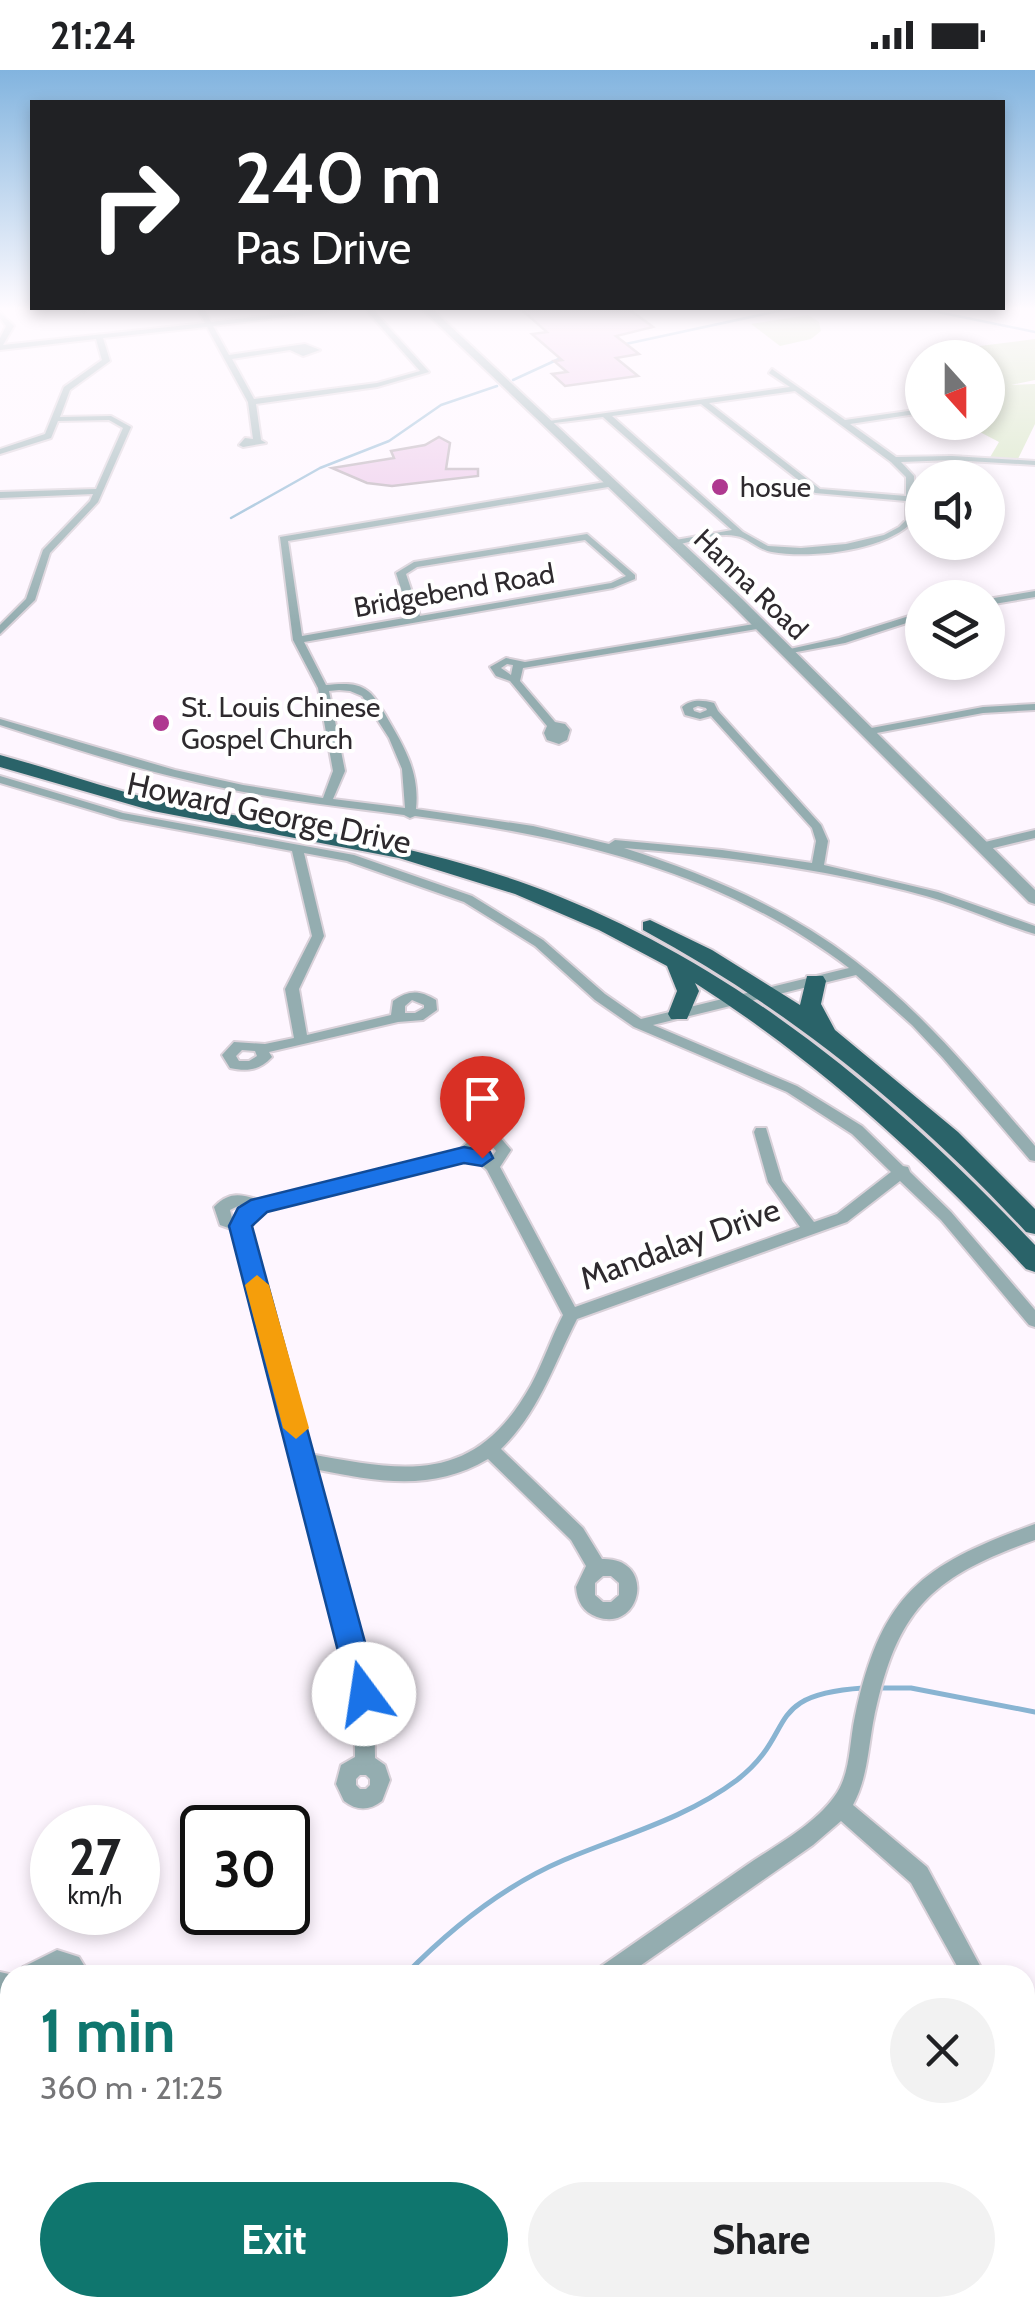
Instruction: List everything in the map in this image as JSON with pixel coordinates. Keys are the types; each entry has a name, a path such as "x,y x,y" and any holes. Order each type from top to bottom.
{"highway":[{"path":"0,746 152,791 373,831 482,859 626,914 766,993 830,1038 936,1126 1035,1225"},
{"path":"0,761 140,802 437,861 546,898 674,958 808,1047 906,1129 1035,1262"},
{"path":"674,958 688,991 679,1014"},
{"path":"814,981 810,1004 830,1038"}],"street":[{"path":"0,452 39,442 53,430 57,415"},
{"path":"254,415 257,440"},
{"name":"Hanna Road","path":"538,415 760,626 1035,899"},
{"path":"546,422 600,415"},
{"path":"607,415 739,532 771,549 768,556 775,560 786,558 790,551 905,533"},
{"path":"719,415 812,488 816,496 905,499"},
{"path":"831,415 905,471"},
{"path":"842,423 897,415"},
{"path":"0,631 30,600 46,552 98,491 122,441 125,422 102,417 55,419"},
{"path":"894,460 952,458 1035,464"},
{"path":"327,801 339,771 323,688 298,640 283,539 611,484"},
{"path":"0,495 98,491"},
{"path":"673,543 739,532"},
{"path":"416,620 404,568 595,534 601,538 599,543"},
{"name":"Bridgebend Road","path":"298,640 618,583 632,577 599,543 588,537 572,538"},
{"path":"1005,599 1035,594"},
{"path":"786,652 841,642 905,620"},
{"path":"553,727 514,678 500,674 495,667 506,661 522,664 760,626"},
{"path":"514,678 514,670 522,664"},
{"path":"323,688 354,688 375,701 403,746 414,790 410,815"},
{"path":"866,732 983,710 1035,707"},
{"path":"713,712 818,827 822,841 816,869"},
{"path":"0,722 184,776 583,842 816,869 923,888 1035,930"},
{"name":"Howard George Drive","path":"0,780 122,816 297,848 401,872 468,899 539,943 600,996 640,1024 695,1051 769,1079 858,1130 903,1172 1035,1321"},
{"path":"982,847 1035,834"},
{"path":"583,842 683,874 778,916 858,970 930,1032 1035,1156"},
{"path":"297,848 318,936 292,989 302,1042"},
{"path":"814,981 823,956 818,943"},
{"path":"640,1024 858,970"},
{"path":"679,1014 680,1031 695,1051"},
{"path":"264,1049 398,1018"},
{"path":"760,1132 775,1182 811,1230"},
{"path":"464,1155 476,1141 493,1140 504,1150 488,1162"},
{"path":"365,1765 364,1694 249,1215 464,1155 488,1162 571,1315"},
{"name":"Mandalay Drive","path":"305,1460 371,1475 430,1476 464,1466 505,1438 535,1393 571,1315 811,1230 864,1205 903,1172"},
{"path":"490,1451 577,1534 598,1570"},
{"path":"622,1965 804,1838 840,1807 856,1780 862,1727 876,1672 897,1618 927,1582 972,1555 1035,1532"},
{"path":"840,1807 918,1874 968,1965"}],"green space":[{"path":"1005,415 1035,415 1035,424 1017,461 989,459 999,442 995,440 1005,440"}],"building":[{"path":"439,437 450,443 446,469 478,469 478,476 392,486 367,483 332,468 394,458 391,451 425,445"}],"waterway":[{"path":"231,518 320,468 389,441 427,415"},
{"path":"416,1965 459,1925 520,1882 717,1794 756,1763 794,1708 831,1692 863,1688"},
{"path":"877,1688 911,1688 1035,1712"}],"slow traffic":[{"path":"257,1285 296,1428"}],"place":[{"name":"hosue","path":"720,487"},
{"name":"St. Louis Chinese Gospel Church","path":"161,723"}],"route":[{"path":"364,1694 241,1226 246,1214 260,1206 464,1155 482,1158"}]}
